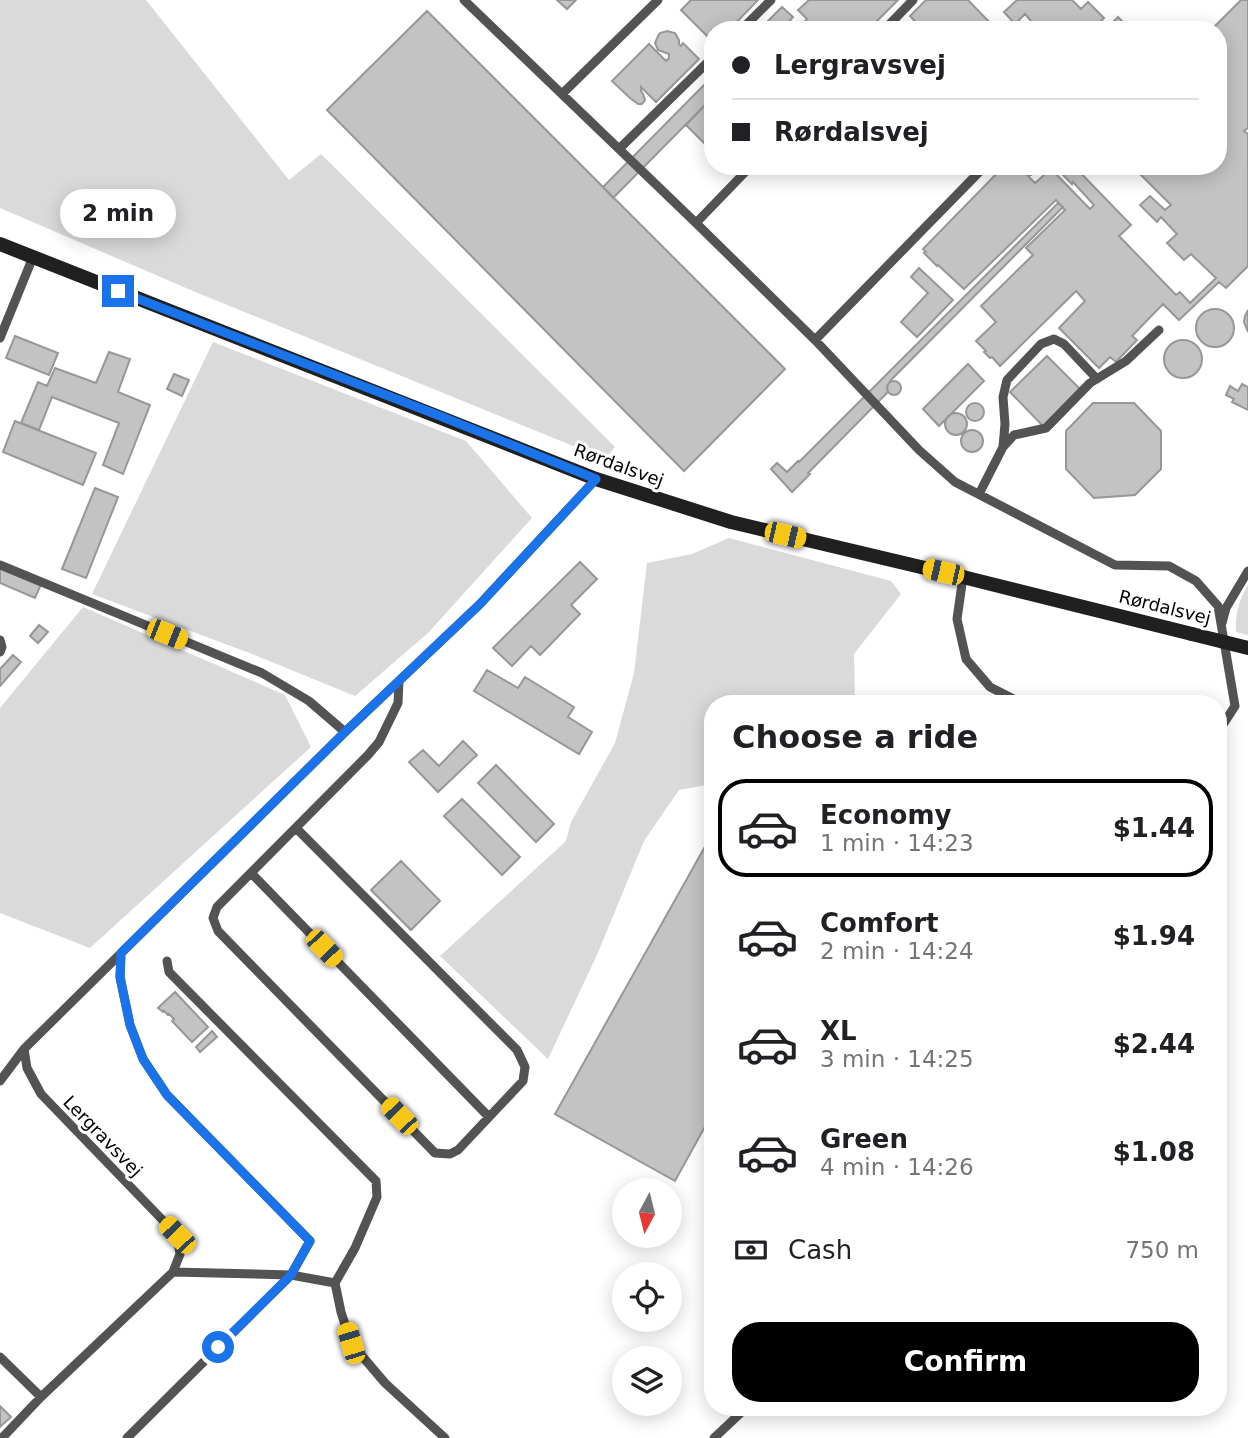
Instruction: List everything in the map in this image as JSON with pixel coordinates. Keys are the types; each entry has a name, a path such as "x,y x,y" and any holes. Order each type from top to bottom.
{"street":[{"name":"Rørdalsvej","path":"0,244 596,479 731,522 1248,648"}],"lane":[{"path":"464,0 815,340 919,450 954,482 1115,565 1169,566 1196,581 1218,606 1235,706 1227,718"},
{"path":"562,94 658,0"},
{"path":"750,21 771,0"},
{"path":"893,21 913,0"},
{"path":"619,149 704,66"},
{"path":"696,223 742,175"},
{"path":"815,340 976,175"},
{"path":"0,338 33,257"},
{"path":"979,494 1003,447 1014,435 1046,428 1090,383 1126,361 1159,330"},
{"path":"1003,447 1003,397 1007,380 1041,344 1054,339 1064,344 1097,379"},
{"path":"0,1081 24,1049 345,732 480,604 596,479"},
{"path":"0,565 262,673 309,701 345,732"},
{"path":"1221,626 1226,608 1248,572"},
{"path":"963,577 957,619 966,659 990,688 1004,695"},
{"path":"0,640 0,652"},
{"path":"296,828 517,1050 525,1067 523,1081 458,1150 450,1154 435,1153 218,931 213,918 217,907 296,828 369,755 379,742 398,703 399,681"},
{"path":"251,873 489,1118"},
{"path":"121,953 122,989 130,1025 143,1059 167,1095 310,1241 291,1275 127,1438"},
{"path":"167,961 169,972 376,1181 377,1197 355,1248 335,1283 341,1312 351,1343 385,1383 445,1438"},
{"name":"Lergravsvej","path":"24,1049 27,1068 41,1094 177,1235 180,1254 173,1272"},
{"path":"2,1438 41,1397 173,1272 291,1275 335,1283"},
{"path":"0,1357 41,1397"},
{"path":"715,1438 738,1416"}],"shaded area":[{"path":"0,0 146,0 289,180 321,154 615,447 605,459 193,291 0,208"},
{"path":"213,342 466,441 532,518 428,633 355,696 92,594"},
{"path":"729,538 891,581 901,594 854,654 855,695 704,695 704,785 679,790 644,841 597,955 548,1059 440,956 566,841 571,822 615,743 634,673 647,563 692,554"},
{"path":"1248,585 1248,635 1236,632 1236,625 1238,607"},
{"path":"83,607 285,695 311,747 90,948 0,913 0,708"}],"building":[{"path":"557,0 576,0 567,9"},
{"path":"691,0 758,0 738,21 704,21 704,33 681,10"},
{"path":"809,0 898,0 877,21 805,21 807,19 798,10"},
{"path":"926,0 968,0 988,21 915,21 910,16"},
{"path":"1017,0 1072,0 1081,9 1088,2 1104,18 1101,21 1031,21 1025,14 1018,21 1012,21 1004,12"},
{"path":"1241,0 1248,0 1248,128 1244,131 1248,134 1248,266 1226,288 1219,282 1179,320 1163,304 1132,336 1137,340 1116,362 1110,357 1099,368 1059,328 1085,301 1076,291 1000,366 976,341 996,322 981,306 1033,255 1026,248 1065,210 1056,200 964,289 937,266 923,249 995,175 1027,175 1035,183 1044,175 1057,175 1090,209 1094,205 1063,175 1083,175 1131,225 1119,236 1176,295 1180,292 1190,303 1216,278 1191,254 1184,260 1167,243 1177,234 1161,217 1157,222 1140,205 1150,196 1165,210 1171,205 1141,175 1227,175 1227,21 1220,21"},
{"path":"782,7 793,17 789,21 768,21"},
{"path":"427,11 785,369 684,471 327,110"},
{"path":"660,33 675,33 679,44 681,46 683,43 699,59 656,102 641,87 645,100 638,104 612,81 649,44 666,61 669,54 658,50 655,43"},
{"path":"704,85 704,106 613,198 603,187"},
{"path":"704,106 704,143 686,125"},
{"path":"1058,203 1063,207 891,380 887,386 888,392 792,492 771,469 777,463 787,472 799,462"},
{"path":"919,268 953,300 917,337 901,322 928,293 911,277"},
{"path":"1215,309 1228,315 1234,328 1228,341 1215,347 1202,341 1196,328 1202,315"},
{"path":"1248,310 1248,332 1244,322"},
{"path":"15,336 58,353 49,375 6,358"},
{"path":"1183,340 1196,346 1202,359 1196,372 1183,378 1170,372 1164,359 1170,346"},
{"path":"109,352 130,359 118,392 150,405 123,474 103,465 119,423 52,397 39,430 21,423 38,382 47,386 55,368 96,383"},
{"path":"1047,356 1080,389 1043,426 1010,392"},
{"path":"968,364 984,381 939,426 923,409"},
{"path":"174,374 189,380 182,396 167,389"},
{"path":"894,381 899,383 899,393 894,395 889,393 887,388 889,383"},
{"path":"1242,384 1248,387 1248,410 1232,402 1234,399 1226,395 1230,386 1238,391"},
{"path":"975,403 981,406 984,412 981,418 975,421 969,418 966,412 969,406"},
{"path":"1093,403 1134,403 1161,431 1161,469 1135,495 1094,498 1066,469 1066,431"},
{"path":"952,413 960,413 967,420 967,428 960,435 952,435 945,428 945,420"},
{"path":"15,421 96,453 83,485 3,452"},
{"path":"968,430 976,430 983,437 983,445 976,452 968,452 961,445 961,437"},
{"path":"95,488 118,497 86,578 62,569"},
{"path":"580,562 597,579 571,605 580,614 540,655 531,646 512,666 493,648"},
{"path":"0,568 42,582 35,598 0,583"},
{"path":"39,625 48,632 38,643 30,636"},
{"path":"13,655 21,662 0,686 0,669"},
{"path":"487,670 518,688 525,677 574,707 568,717 592,732 579,754 474,691"},
{"path":"463,741 477,755 438,792 409,762 423,750 439,766"},
{"path":"496,765 554,824 536,842 478,783"},
{"path":"462,799 520,857 502,875 444,816"},
{"path":"704,848 704,1128 677,1178 670,1178 555,1114"},
{"path":"401,861 440,901 411,930 371,890"},
{"path":"175,992 208,1027 192,1042 172,1021 174,1019 169,1014 158,1008"},
{"path":"212,1031 217,1037 200,1052 196,1047"},
{"path":"0,1406 11,1417 0,1427"}],"route":[{"path":"118,291 596,479 480,604 345,732 121,953 120,977 130,1025 143,1059 167,1095 310,1241 291,1275 218,1347"}]}
